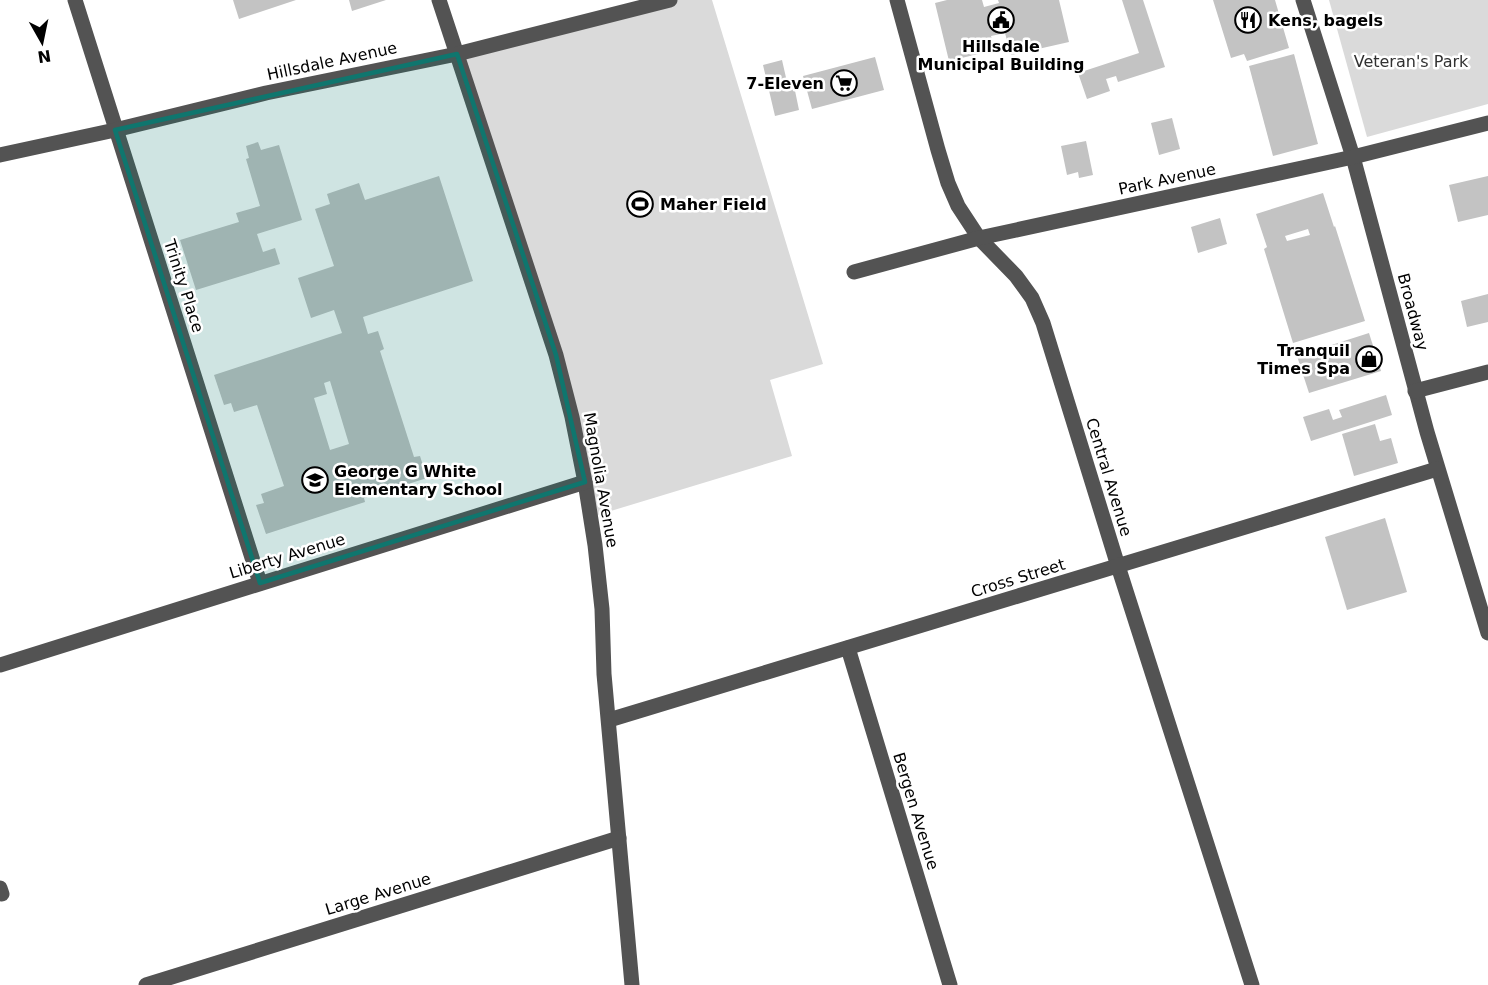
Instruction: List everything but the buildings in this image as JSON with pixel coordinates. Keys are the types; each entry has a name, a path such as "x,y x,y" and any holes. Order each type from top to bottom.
{"street":[{"name":"Trinity Place","path":"75,0 260,583"},
{"name":"Magnolia Avenue","path":"439,0 556,355 585,482 595,545 600,598 632,985"},
{"name":"Hillsdale Avenue","path":"0,155 266,93 457,54 670,0"},
{"name":"Central Avenue","path":"897,0 938,150 958,206 979,238 1016,276 1032,298 1043,323 1252,985"},
{"name":"Broadway","path":"1303,0 1353,158 1437,469 1488,633"},
{"name":"Park Avenue","path":"854,272 979,238 1353,158 1488,123"},
{"path":"1415,391 1488,372"},
{"name":"Cross Street","path":"609,720 1437,469"},
{"name":"Liberty Avenue","path":"0,664 585,482"},
{"name":"Bergen Avenue","path":"848,648 950,985"},
{"name":"Large Avenue","path":"146,985 619,838"}],"highlighted area":[{"path":"457,54 556,355 585,482 260,583 115,130"}],"green space":[{"name":"Maher Field","path":"670,0 712,0 823,364 770,380 792,456 591,517 572,417 457,54"},
{"name":"Veteran's Park","path":"1329,0 1488,0 1488,104 1367,137"}],"place":[{"name":"Hillsdale Municipal Building","path":"1001,20"},
{"name":"Kens, bagels","path":"1248,20"},
{"name":"7-Eleven","path":"844,83"},
{"name":"Maher Field","path":"640,204"},
{"name":"Tranquil Times Spa","path":"1369,359"},
{"name":"George G White Elementary School","path":"315,480"}]}
